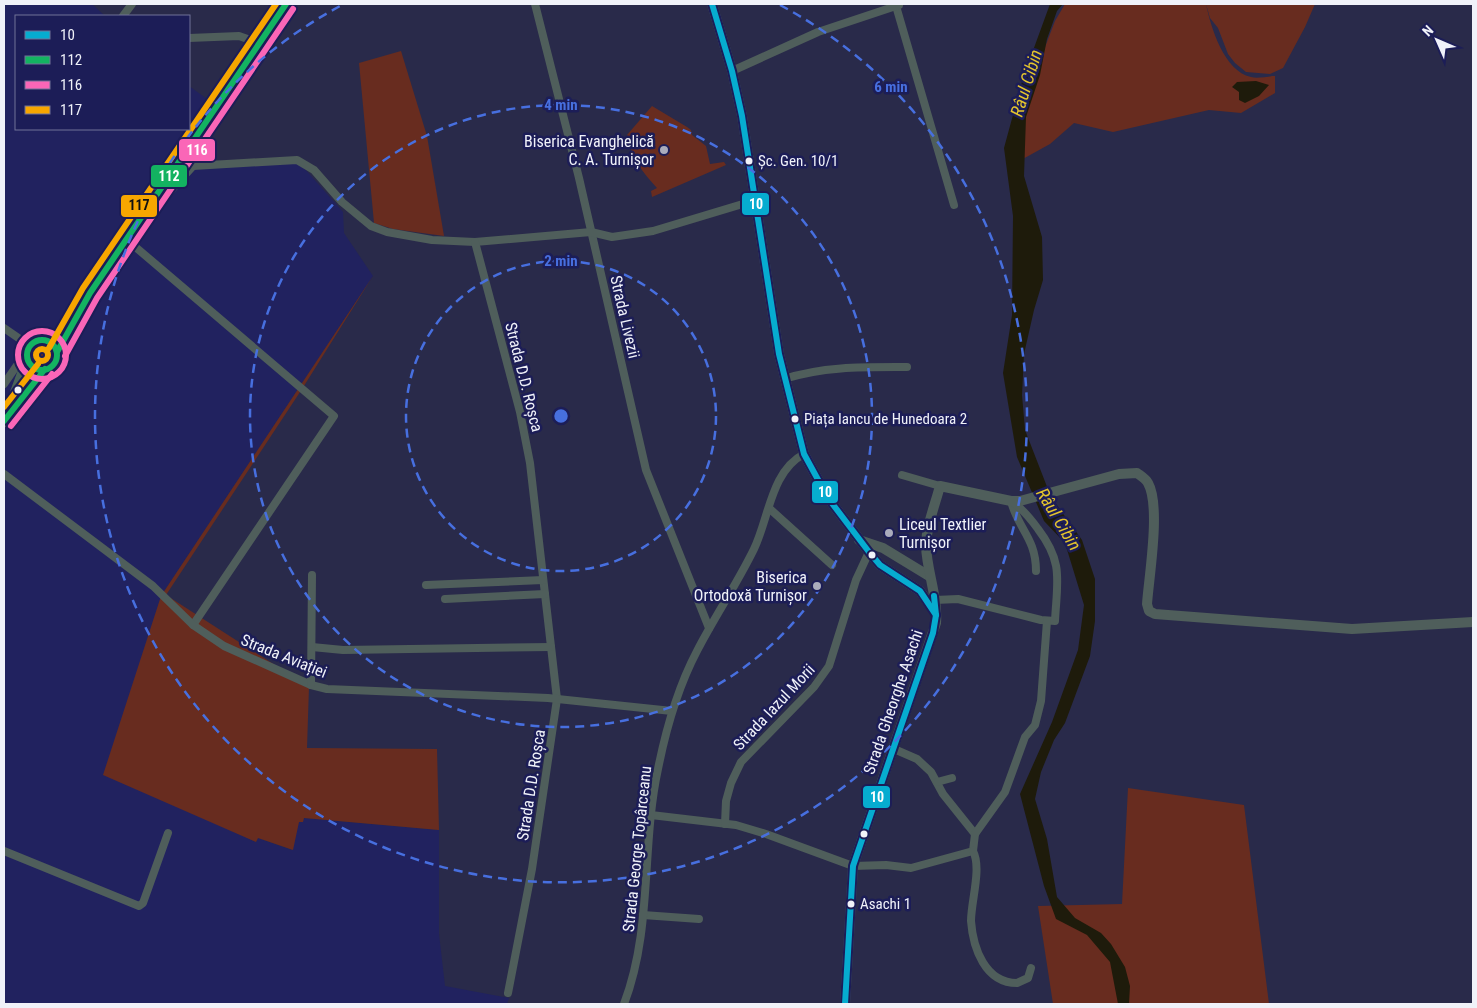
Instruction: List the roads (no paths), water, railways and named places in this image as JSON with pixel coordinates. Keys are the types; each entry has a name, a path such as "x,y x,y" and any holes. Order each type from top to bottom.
{"main road":[{"path":"4,420 45,369 55,362 57,352 90,293 286,4"},
{"path":"4,420 22,381 27,355 37,341 45,340 56,333 90,293"},
{"path":"45,340 53,344 57,352"},
{"path":"27,355 35,368 45,369"}],"street":[{"path":"124,15 132,4"},
{"name":"Strada Livezii","path":"535,4 591,232 646,470 709,628"},
{"path":"712,4 732,72 756,200 784,379 804,454 823,491 858,539 880,565 920,592 936,615"},
{"path":"873,4 874,13"},
{"path":"732,72 818,32 899,5 954,205"},
{"path":"190,38 239,36 259,43"},
{"path":"178,161 193,166 297,160 314,170 342,202 371,226 387,232 432,240 475,242 591,232 612,237 653,231 756,200"},
{"path":"193,166 153,212 128,236 334,416 193,625"},
{"name":"Strada D.D. Roșca","path":"475,242 520,412 530,463 557,699 532,870 508,993"},
{"path":"4,328 27,355 4,384"},
{"path":"784,379 808,372 832,369 907,367"},
{"name":"Strada George Topârceanu","path":"624,1004 637,958 643,915 651,815 658,769 672,711 696,653 755,548 785,470 804,454"},
{"path":"902,475 940,486 1011,501 1028,500 1130,472 1137,473 1146,479 1151,489 1154,511 1147,604 1149,611 1155,614 1337,628 1385,628 1473,622"},
{"name":"Strada Aviației","path":"4,474 153,586 193,625 224,646 311,685 327,689 557,699 672,711"},
{"path":"909,563 920,557 926,546 940,486"},
{"path":"1011,501 1023,509 1056,557 1051,621 1041,702 1035,725 1026,737 1005,792 975,834 973,851 977,863 971,921 976,945 986,968 997,978 1011,983 1022,982 1030,974 1031,968"},
{"path":"1011,501 1016,517 1033,546 1036,571"},
{"path":"770,508 832,565"},
{"path":"1033,546 1044,537"},
{"path":"858,539 883,548 929,576"},
{"name":"Strada Gheorghe Asachi","path":"845,1004 853,866 933,632 936,615 935,600 929,576 926,546"},
{"name":"Strada Iazul Morii","path":"725,824 726,801 731,783 741,762 814,687 829,666 856,580 869,552"},
{"path":"311,685 312,575"},
{"path":"426,586 543,580"},
{"path":"445,599 545,594"},
{"path":"935,600 958,600 1051,621"},
{"path":"312,647 342,650 551,647"},
{"path":"894,749 916,759 932,772 943,794 975,834"},
{"path":"938,782 952,778"},
{"path":"651,815 725,824 766,834 853,866 886,865 911,868 973,851"},
{"path":"4,851 139,906 144,903 168,833"},
{"path":"643,915 699,919"}],"water":[{"name":"Râul Cibin","path":"1050,4 1063,4 1057,11 1047,39 1040,75 1026,117 1024,176 1042,237 1043,280 1024,354 1022,395 1025,430 1051,497 1082,540 1095,579 1095,621 1090,656 1065,723 1054,740 1041,772 1035,799 1047,839 1057,897 1075,918 1101,933 1111,944 1125,967 1130,986 1129,1004 1118,1004 1110,962 1087,935 1056,919 1044,886 1020,794 1052,722 1078,650 1084,605 1065,543 1044,521 1017,457 1003,373 1012,315 1013,216 1004,148 1023,78"},
{"path":"1256,81 1269,85 1259,96 1245,103 1239,100 1239,92 1232,87 1237,82"}],"place":[{"name":"Biserica Evanghelică C. A. Turnișor","path":"664,150"},
{"name":"Șc. Gen. 10/1","path":"749,161"},
{"name":"Piața Iancu de Hunedoara 2","path":"795,419"},
{"name":"Liceul Textlier Turnișor","path":"889,533"},
{"name":"Biserica Ortodoxă Turnișor","path":"817,586"},
{"name":"Asachi 1","path":"851,904"}]}
